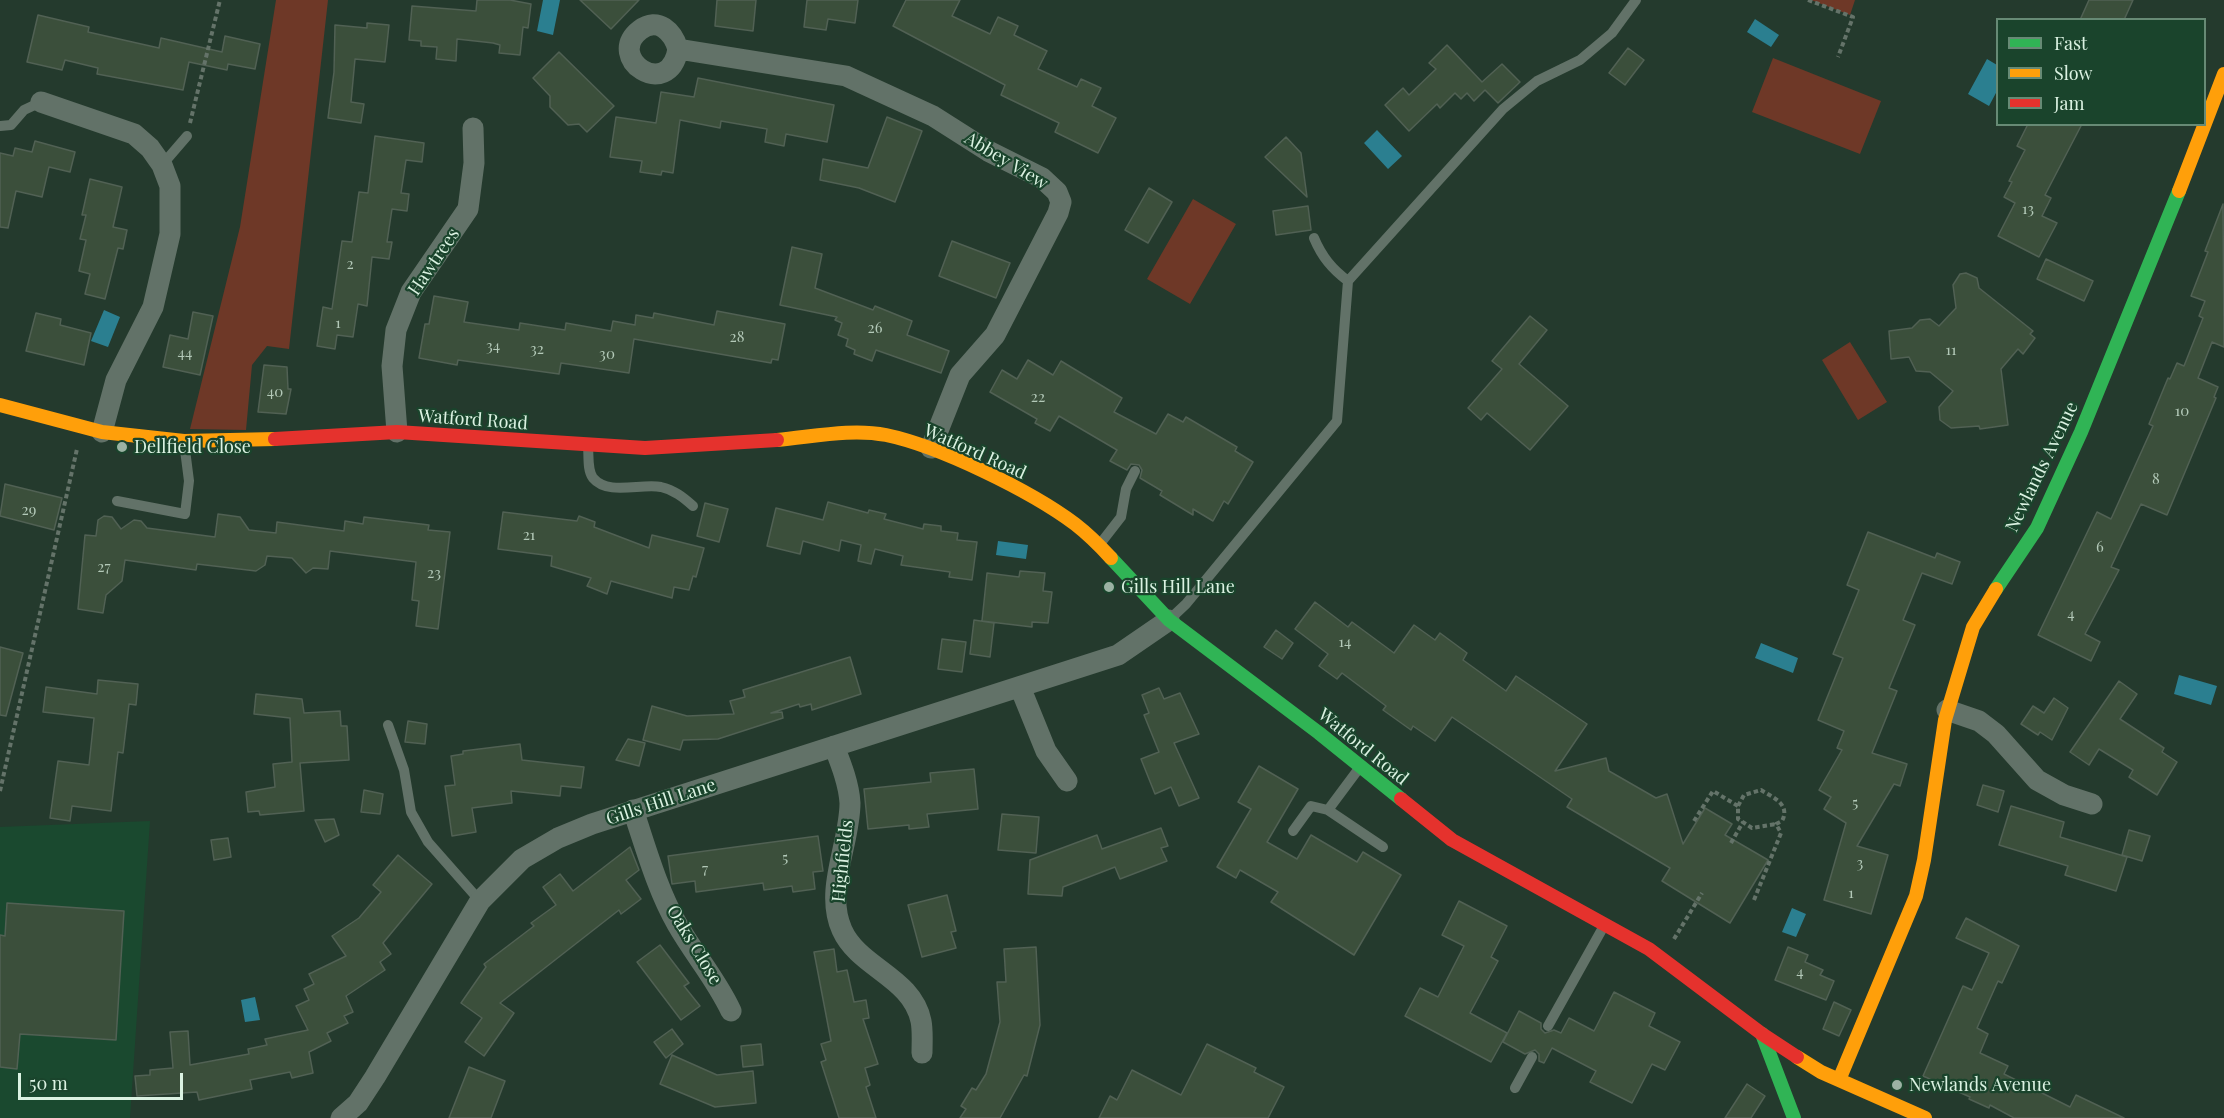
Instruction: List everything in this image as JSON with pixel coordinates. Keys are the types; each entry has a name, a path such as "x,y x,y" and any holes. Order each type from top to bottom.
{"main road":[{"name":"Newlands Avenue","path":"2206,121 2224,74"},
{"name":"Newlands Avenue","path":"1839,1080 1916,896 1924,868 1938,751 1947,710 1977,615 2037,528 2081,432 2163,234 2204,126"},
{"name":"Watford Road","path":"0,405 92,430 184,441 250,441 397,432 645,448 725,445 853,433 885,435 931,448 1053,510 1099,545 1169,620 1452,840 1499,868 1605,923 1676,968 1762,1034 1821,1072 1925,1118"},
{"path":"1762,1034 1793,1114"},
{"path":"1793,1114 1806,1087 1821,1072"}],"street":[{"name":"Abbey View","path":"678,49 846,76 933,116 988,151 1042,178 1057,192 1061,202 1058,213 995,335 960,375 931,448"},
{"path":"41,102 134,134 150,148 162,165 170,186 170,234 160,282 145,326 92,430"},
{"name":"Hawtrees","path":"397,432 392,366 396,330 411,292 435,255 457,230 468,209 474,163 472,128"},
{"name":"Gills Hill Lane","path":"341,1118 363,1111 480,901 522,859 558,838 633,810 1118,655 1169,620"},
{"path":"1020,687 1046,751 1067,781"},
{"path":"1947,710 1979,721 1988,727 2037,780 2064,795 2092,804"},
{"name":"Highfields","path":"834,746 845,778 849,803 837,882 836,903 841,928 852,947 902,987 913,1001 921,1020 922,1053"},
{"name":"Oaks Close","path":"633,810 658,882 677,923 717,982 731,1011"}],"lane":[{"path":"1169,620 1186,604 1337,421 1348,281 1503,109 1537,81 1580,60 1611,33 1636,0"},
{"path":"0,126 11,124 24,110 41,102"},
{"path":"162,165 187,136"},
{"path":"1314,238 1321,254 1334,270 1348,281"},
{"path":"117,501 185,514 189,481 184,441"},
{"path":"588,446 593,479 614,488 646,485 663,487 679,494 693,506"},
{"path":"1099,545 1121,517 1126,489 1136,471"},
{"path":"388,725 404,770 411,812 428,842 480,901"},
{"path":"1328,810 1360,767"},
{"path":"1293,831 1311,806 1328,810 1383,847"},
{"path":"1548,1026 1605,923"},
{"path":"1515,1088 1532,1057"}],"path":[{"path":"187,136 220,0"},
{"path":"1808,0 1853,17 1838,57"},
{"path":"0,791 92,430"},
{"path":"1761,790 1781,803 1785,809 1782,820 1776,825 1752,828 1738,819 1738,806 1744,795 1761,790"},
{"path":"1694,821 1713,791 1738,806"},
{"path":"1731,843 1743,822"},
{"path":"1754,900 1781,833 1776,825"},
{"path":"1671,945 1702,893"}],"shaded area":[{"path":"276,0 328,0 289,349 267,346 252,365 246,430 190,429 240,227"},
{"path":"1811,0 1855,0 1850,15"},
{"path":"1773,58 1881,101 1860,154 1752,112"},
{"path":"1193,199 1236,224 1190,304 1147,279"},
{"path":"1850,342 1887,402 1858,420 1822,360"},
{"path":"150,821 130,1118 0,1118 0,827"}],"water":[{"path":"543,0 560,0 553,35 537,31"},
{"path":"1755,19 1779,35 1771,47 1747,32"},
{"path":"1987,59 1996,64 1996,93 1989,106 1968,94"},
{"path":"1377,130 1402,156 1388,169 1364,143"},
{"path":"104,310 120,317 108,347 91,341"},
{"path":"998,541 1028,545 1026,559 996,555"},
{"path":"1761,643 1798,658 1793,673 1755,658"},
{"path":"2179,675 2217,686 2211,705 2174,694"},
{"path":"1792,908 1806,914 1796,937 1782,932"},
{"path":"255,997 260,1020 245,1022 241,1000"}],"building":[{"path":"477,0 510,0 531,4 528,28 523,27 520,55 499,53 500,45 493,43 457,39 456,61 436,59 437,47 421,46 421,41 409,40 412,6 476,11"},
{"path":"580,0 639,0 611,29"},
{"path":"717,0 756,0 753,31 715,26"},
{"path":"807,0 858,0 855,23 828,19 826,30 804,27"},
{"path":"906,0 960,0 952,16 990,34 998,17 1018,26 1014,35 1047,51 1038,69 1077,87 1081,79 1101,88 1092,106 1116,118 1098,153 1055,132 1059,123 1001,95 1005,85 893,26"},
{"path":"2089,0 2133,0 2125,18 2081,18"},
{"path":"38,15 89,27 88,32 159,48 161,38 222,52 225,36 260,44 255,69 228,64 227,70 189,62 183,90 97,74 98,68 65,60 62,70 27,62"},
{"path":"367,23 389,25 385,62 355,59 351,102 364,104 361,123 328,118 334,72 335,25 367,28"},
{"path":"1447,45 1482,82 1502,64 1520,82 1498,103 1485,90 1474,101 1467,93 1461,99 1455,93 1440,108 1437,104 1409,131 1385,105 1403,88 1409,95 1436,69 1429,63"},
{"path":"1628,48 1644,60 1625,85 1609,73"},
{"path":"559,52 614,106 587,132 579,124 568,125 550,107 550,96 533,78"},
{"path":"698,78 834,105 827,142 786,134 784,146 765,142 767,129 721,121 720,128 680,120 673,173 662,171 661,175 640,172 642,161 610,157 616,117 656,123 661,92 694,97"},
{"path":"887,117 922,131 895,202 859,188 820,180 823,159 868,168"},
{"path":"2027,126 2081,126 2045,195 2051,198 2042,216 2057,223 2039,257 1998,236 2015,203 2004,197 2012,182 2009,181 2025,150 2017,146"},
{"path":"375,136 424,143 422,162 406,160 401,193 409,194 407,211 392,209 387,242 392,242 389,259 372,257 367,306 358,304 353,337 337,335 335,349 317,346 323,307 332,309 342,241 352,242 359,192 368,193"},
{"path":"1286,137 1301,153 1307,197 1265,157"},
{"path":"35,141 75,152 70,172 49,167 42,197 16,191 8,228 0,227 0,153 13,156 15,148 32,152"},
{"path":"90,179 122,187 113,227 127,230 123,249 118,248 105,299 85,294 90,274 79,271 86,240 80,239 86,215 82,215"},
{"path":"1149,188 1172,202 1148,243 1125,230"},
{"path":"2223,204 2224,347 2212,342 2198,378 2218,387 2214,397 2216,398 2167,515 2141,504 2111,567 2119,570 2085,634 2100,642 2091,661 2038,635 2097,512 2111,519 2153,426 2149,424 2168,378 2170,379 2177,363 2184,366 2203,318 2199,316 2205,301 2191,296"},
{"path":"1308,206 1311,230 1276,235 1273,211"},
{"path":"952,241 1010,263 996,298 939,276"},
{"path":"792,247 822,254 815,288 873,310 875,306 912,321 907,335 949,351 941,373 876,350 872,361 854,354 855,350 846,346 848,339 838,335 842,323 835,320 837,317 780,305"},
{"path":"2046,259 2093,281 2084,301 2037,279"},
{"path":"1966,273 1977,278 1979,288 2033,331 2030,334 2035,338 2023,354 2018,349 2001,369 2008,425 1980,429 1979,426 1951,428 1940,420 1939,407 1953,391 1930,372 1916,371 1909,357 1891,359 1889,331 1912,328 1920,320 1930,319 1939,326 1956,308 1953,285 1960,274"},
{"path":"434,296 468,302 464,322 519,330 520,323 565,330 566,323 611,331 613,321 635,325 636,315 653,318 654,313 714,325 717,311 785,324 778,360 772,359 771,363 634,339 629,373 561,363 559,374 458,360 457,365 419,358 425,324 429,324"},
{"path":"193,312 213,316 200,375 163,367 170,335 188,339"},
{"path":"36,313 61,319 60,325 91,333 84,365 26,351"},
{"path":"1530,316 1547,330 1519,364 1568,406 1530,450 1487,413 1481,420 1468,408 1502,369 1492,361"},
{"path":"1028,360 1053,375 1061,361 1122,398 1114,412 1156,434 1168,414 1183,422 1186,417 1237,447 1235,451 1253,462 1228,504 1224,501 1213,521 1193,509 1193,515 1160,495 1162,491 1140,478 1142,470 1139,465 1131,464 1127,470 1110,461 1117,450 1059,416 1050,431 1035,423 1037,419 990,392 1002,370 1017,379"},
{"path":"264,365 287,367 288,389 291,389 286,414 258,412"},
{"path":"5,484 62,498 54,530 0,516"},
{"path":"828,502 868,513 869,510 886,514 884,519 923,529 924,524 941,526 941,531 958,533 957,540 977,542 972,580 949,577 950,572 901,565 903,556 875,549 871,564 858,561 861,545 841,540 839,551 803,541 800,554 767,546 776,508 823,520"},
{"path":"705,503 728,509 719,542 697,536"},
{"path":"503,512 577,521 579,516 595,522 594,527 649,548 652,535 704,548 696,577 693,576 689,590 674,587 672,598 611,581 607,594 587,586 591,578 551,566 552,556 498,549"},
{"path":"218,514 240,517 249,530 276,533 277,522 344,531 345,521 363,524 364,517 429,525 428,530 450,532 438,629 416,626 419,601 412,600 416,562 330,551 328,569 313,568 306,573 292,558 267,556 265,565 256,571 197,564 196,570 125,560 122,581 106,595 103,613 78,609 85,535 96,536 98,520 104,516 112,517 121,529 134,520 141,521 147,528 215,537"},
{"path":"1868,532 1935,558 1937,553 1960,562 1952,584 1922,573 1903,620 1915,625 1889,688 1897,691 1872,753 1907,764 1900,786 1894,784 1857,846 1888,855 1871,914 1824,900 1846,823 1824,809 1831,797 1819,790 1842,750 1837,748 1844,731 1818,720 1843,658 1833,654 1859,590 1847,585"},
{"path":"1020,571 1045,573 1043,591 1052,592 1048,623 1032,622 1032,627 982,621 987,573 1019,577"},
{"path":"1315,602 1348,627 1352,622 1394,653 1414,625 1435,640 1440,633 1467,653 1463,660 1506,691 1516,676 1587,724 1555,771 1606,758 1609,771 1656,798 1667,794 1683,844 1705,808 1732,824 1725,835 1768,860 1730,923 1662,881 1670,868 1567,807 1572,799 1452,717 1435,741 1413,726 1411,730 1383,710 1386,706 1342,673 1337,679 1319,666 1328,654 1295,629"},
{"path":"974,620 994,623 990,657 970,654"},
{"path":"1276,630 1293,643 1282,659 1264,647"},
{"path":"942,639 966,642 962,672 938,669"},
{"path":"0,647 23,653 6,716 0,715"},
{"path":"850,657 861,694 812,710 811,704 800,707 799,704 771,713 782,712 783,718 718,739 683,740 680,750 643,740 652,706 687,716 734,714 730,701 745,697 743,690"},
{"path":"98,680 138,684 136,705 129,704 123,753 118,752 111,811 72,806 70,821 50,818 58,761 89,765 94,718 43,712 46,687 97,694"},
{"path":"2119,681 2137,694 2120,719 2164,748 2162,752 2177,762 2157,795 2129,777 2133,770 2099,749 2089,765 2070,752"},
{"path":"1159,688 1164,699 1180,693 1199,734 1174,743 1199,798 1179,806 1171,787 1155,794 1141,759 1159,752 1144,715 1149,713 1142,695"},
{"path":"256,694 302,699 304,713 340,711 341,726 347,726 349,760 300,763 304,811 260,815 259,811 248,812 246,792 275,787 273,764 292,762 290,718 254,714"},
{"path":"2054,698 2068,708 2052,740 2040,732 2038,735 2021,724 2033,706 2044,713"},
{"path":"408,721 427,724 425,744 405,742"},
{"path":"628,739 645,743 639,766 616,760"},
{"path":"520,744 522,760 584,767 581,788 561,786 560,796 511,791 512,803 472,808 476,832 452,836 445,786 455,785 451,756 463,754 463,751"},
{"path":"1259,766 1298,789 1267,842 1297,859 1311,835 1357,862 1363,852 1401,875 1354,955 1271,902 1278,892 1240,870 1236,878 1217,867 1251,809 1238,802"},
{"path":"974,769 978,809 927,814 929,827 909,829 909,825 868,829 864,789 931,782 930,773"},
{"path":"1983,785 2004,791 1998,812 1977,805"},
{"path":"364,790 383,794 380,814 361,812"},
{"path":"2011,806 2064,822 2060,837 2127,857 2116,891 2065,875 2068,866 1999,845"},
{"path":"1002,814 1039,817 1036,853 998,850"},
{"path":"334,819 339,835 325,842 315,820"},
{"path":"1161,828 1168,846 1161,848 1167,861 1120,879 1115,867 1063,887 1062,896 1028,894 1030,860 1097,835 1102,849"},
{"path":"2129,830 2150,836 2142,861 2122,855"},
{"path":"818,836 823,871 813,872 815,889 793,892 792,886 764,890 763,883 696,892 695,881 672,884 668,856"},
{"path":"228,838 231,857 214,860 211,840"},
{"path":"630,847 639,870 626,880 641,899 621,914 619,910 500,1003 514,1013 484,1056 465,1042 482,1018 461,1003 486,967 484,964 534,926 531,923 556,905 543,887 560,874 573,891"},
{"path":"398,855 432,884 383,943 391,954 380,962 385,970 346,996 353,1012 344,1016 348,1023 327,1033 331,1041 309,1052 313,1073 292,1078 290,1072 250,1080 252,1089 199,1100 197,1092 137,1096 135,1076 150,1075 150,1070 173,1068 170,1032 188,1031 190,1065 249,1054 248,1049 267,1045 265,1039 308,1030 296,1006 309,1000 304,989 314,984 309,974 346,956 332,936 359,918 381,892 373,885"},
{"path":"947,895 956,931 951,932 956,948 922,957 908,905"},
{"path":"1459,901 1507,926 1491,957 1498,961 1470,1013 1507,1033 1491,1062 1405,1016 1420,988 1438,997 1464,946 1442,935"},
{"path":"7,903 124,911 116,1040 20,1034 17,1069 0,1067 0,935 5,936"},
{"path":"1966,918 2019,946 2002,983 1998,981 1977,1028 1988,1034 1980,1053 2008,1066 2004,1074 2070,1107 2076,1095 2124,1118 2014,1118 1923,1076 1963,986 1972,990 1989,953 1956,938"},
{"path":"660,945 689,983 684,986 700,1006 681,1020 637,962"},
{"path":"1036,947 1040,1025 1027,1076 1024,1075 1000,1118 960,1118 966,1109 961,1106 972,1088 976,1090 986,1074 1000,1022 997,982 1006,982 1004,949"},
{"path":"1788,947 1808,955 1805,962 1823,970 1820,975 1834,981 1826,1000 1775,980"},
{"path":"834,949 837,972 847,970 854,1002 866,1000 869,1018 863,1019 878,1064 865,1068 870,1085 866,1087 876,1118 839,1118 821,1062 826,1060 821,1044 831,1041 814,952"},
{"path":"1614,992 1655,1013 1649,1026 1680,1042 1665,1070 1652,1064 1632,1103 1590,1082 1596,1071 1552,1048 1544,1063 1539,1061 1539,1054 1535,1050 1525,1054 1503,1042 1519,1011 1541,1023 1541,1029 1545,1033 1554,1030 1561,1033 1569,1018 1594,1031"},
{"path":"1834,1002 1851,1010 1839,1036 1823,1029"},
{"path":"672,1029 683,1044 666,1058 654,1042"},
{"path":"761,1044 763,1065 743,1067 741,1046"},
{"path":"1207,1044 1256,1068 1254,1072 1284,1087 1268,1118 1099,1118 1110,1096 1117,1100 1132,1070 1181,1095"},
{"path":"672,1055 717,1075 753,1071 756,1103 715,1107 660,1084"},
{"path":"469,1067 505,1081 491,1118 449,1118"},
{"path":"1747,1084 1765,1096 1751,1118 1725,1118"}],"traffic: fast":[{"path":"1996,589 2037,528 2081,432 2179,191"},
{"path":"1111,558 1169,620 1319,733 1401,799"},
{"path":"1762,1034 1794,1118"}],"traffic: slow":[{"path":"2206,121 2224,74"},
{"path":"2179,191 2204,126"},
{"path":"0,405 102,432 184,441 275,439"},
{"path":"777,440 859,432 886,435 932,449 984,471 1056,511 1094,540 1111,558"},
{"path":"1839,1080 1916,896 1924,860 1945,720 1973,627 1996,589"},
{"path":"1797,1057 1821,1072 1925,1118"}],"traffic: jam":[{"path":"275,439 397,432 645,448 777,440"},
{"path":"1401,799 1452,840 1649,949 1762,1034 1797,1057"}],"place":[{"name":"Dellfield Close","path":"122,447"},
{"name":"Gills Hill Lane","path":"1109,587"},
{"name":"Newlands Avenue","path":"1897,1085"}]}
